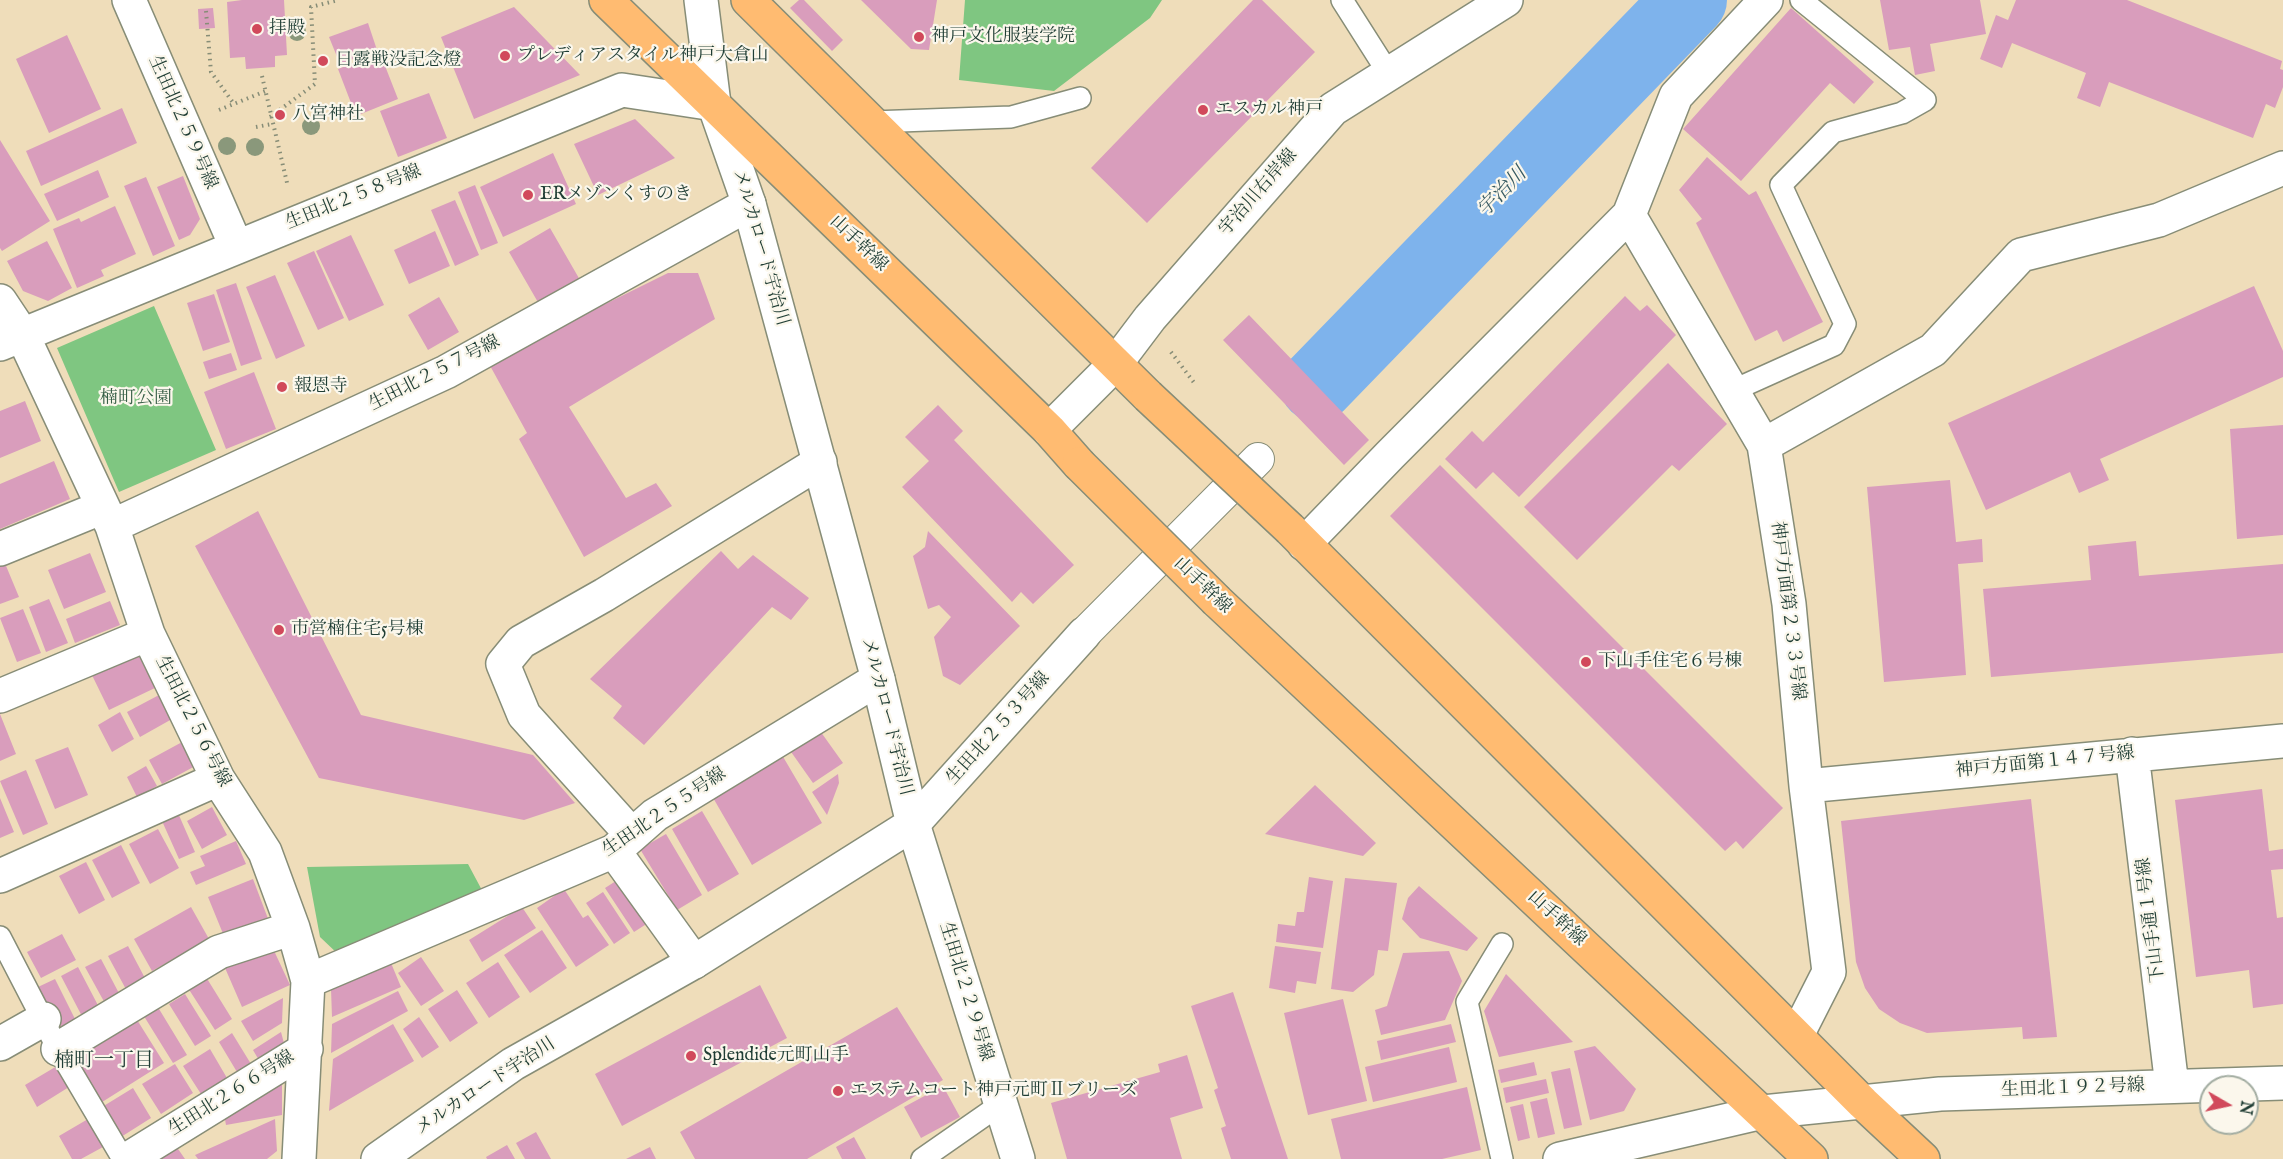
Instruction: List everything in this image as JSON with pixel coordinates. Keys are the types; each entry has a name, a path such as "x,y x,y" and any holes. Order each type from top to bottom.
{"main road":[{"name":"山手幹線","path":"606,0 1048,430 1079,464 1217,601 1811,1159"},
{"path":"748,0 1148,396 1297,537 1863,1102 1923,1159"}],"street":[{"name":"生田北２５９号線","path":"129,0 236,246"},
{"name":"メルカロード宇治川","path":"395,1154 513,1064 694,962 913,824 878,679 749,204 714,104 701,0"},
{"name":"宇治川右岸線","path":"1048,430 1116,363 1150,318 1333,109 1506,0"},
{"path":"1297,537 1390,454 1629,215 1676,96 1766,0"},
{"name":"生田北２５８号線","path":"11,339 298,220 622,90 714,104"},
{"path":"1764,445 1933,350 2021,255 2159,220 2283,168"},
{"name":"生田北２５７号線","path":"0,549 108,516 446,372 749,204"},
{"name":"神戸方面第２３３号線","path":"1629,215 1734,390 1764,445 1789,604 1806,786 1829,972 1797,1035"},
{"name":"生田北２５６号線","path":"0,301 11,339 108,516 148,634 218,779 265,852 292,928 308,981 299,1159"},
{"path":"1084,634 1258,459"},
{"path":"694,962 623,843 524,715 503,664 521,642 604,595 820,462"},
{"path":"0,696 148,634"},
{"name":"生田北２５３号線","path":"913,824 1084,634"},
{"name":"生田北２５５号線","path":"308,981 623,843 655,815 878,679"},
{"name":"神戸方面第１４７号線","path":"1806,786 2283,741"},
{"name":"下山手通１号線","path":"2133,754 2172,1086"},
{"path":"0,876 218,779"},
{"name":"生田北２２９号線","path":"913,824 1018,1159"},
{"path":"58,1049 219,952 292,928"},
{"path":"0,1044 44,1019"},
{"name":"生田北２６６号線","path":"128,1159 306,1048"},
{"name":"生田北１９２号線","path":"1560,1159 1763,1112 1940,1094 2283,1083"}],"lane":[{"path":"1342,0 1389,74"},
{"path":"1734,390 1834,345 1845,324 1781,185 1833,132 1902,113 1925,100 1801,0"},
{"path":"872,122 1011,117 1080,98"},
{"path":"0,937 58,1049 123,1159"},
{"path":"1502,944 1467,1002 1502,1159"},
{"path":"922,1159 1001,1104"}],"path":[{"path":"270,117 315,84 311,7 338,0"},
{"path":"206,11 211,72 234,104"},
{"path":"262,76 270,117 298,220"},
{"path":"183,124 266,91"},
{"path":"256,127 272,124"}],"green space":[{"path":"965,0 1162,0 1150,18 1054,91 959,80"},
{"name":"楠町公園","path":"154,306 216,450 119,492 57,348"},
{"path":"468,864 484,894 339,955 320,937 307,867"}],"building":[{"name":"拝殿","path":"284,0 287,55 275,56 275,67 246,69 245,57 230,58 227,2"},
{"path":"799,0 804,0 843,40 832,51 790,8"},
{"name":"神戸文化服装学院","path":"861,0 937,0 929,50 911,49"},
{"name":"エスカル神戸","path":"1253,0 1262,0 1315,52 1147,223 1091,168"},
{"path":"1880,0 1980,0 1986,34 1930,44 1935,71 1915,75 1910,47 1889,50"},
{"path":"2016,0 2127,0 2282,61 2280,69 2283,70 2283,87 2275,108 2266,104 2253,138 2109,82 2100,107 2077,98 2086,73 2012,43 2002,68 1980,59 1996,15 2008,20"},
{"name":"プレディアスタイル神戸大倉山","path":"514,7 580,75 474,119 441,37"},
{"path":"213,8 215,28 199,29 198,9"},
{"path":"1791,8 1874,82 1854,104 1830,83 1741,181 1683,129"},
{"path":"368,23 377,50 340,64 329,37"},
{"path":"67,35 101,109 49,133 16,59"},
{"path":"380,53 398,99 356,116 338,69"},
{"path":"429,93 447,138 398,157 380,111"},
{"path":"122,108 137,143 41,186 26,151"},
{"path":"635,119 675,158 598,195 574,144"},
{"path":"0,140 50,221 2,251 0,248"},
{"name":"ERメゾンくすのき","path":"553,153 576,204 503,237 480,187"},
{"path":"1707,157 1749,195 1756,191 1823,322 1783,342 1777,330 1755,341 1696,223 1702,219 1679,190"},
{"path":"98,170 109,197 57,221 44,194"},
{"path":"183,176 200,219 190,235 179,240 157,187"},
{"path":"146,177 175,246 153,256 124,186"},
{"path":"475,185 498,243 481,250 458,192"},
{"path":"455,200 479,255 455,266 431,210"},
{"path":"115,206 136,254 101,270 104,276 77,288 53,229 79,218 81,222"},
{"path":"550,228 580,280 539,304 509,252"},
{"path":"435,231 450,266 409,284 394,250"},
{"path":"351,235 384,305 349,321 316,251"},
{"path":"47,241 72,288 48,301 23,291 7,261"},
{"path":"314,251 344,318 318,330 287,263"},
{"path":"668,273 698,273 715,319 569,407 626,498 656,483 672,506 584,557 519,439 527,433 488,362"},
{"path":"275,275 305,346 276,359 246,287"},
{"path":"236,283 262,359 241,366 216,290"},
{"path":"2254,286 2283,351 2283,377 2100,459 2109,480 2079,493 2070,472 1986,510 1948,423"},
{"path":"214,294 230,342 203,351 187,303"},
{"path":"1625,296 1640,311 1647,305 1676,335 1519,497 1493,472 1476,489 1445,459 1472,431 1483,442"},
{"path":"439,297 459,332 428,350 408,315"},
{"path":"1249,315 1369,440 1344,465 1223,340"},
{"path":"231,353 237,370 209,379 203,362"},
{"path":"1668,363 1727,424 1679,471 1672,465 1577,560 1524,507"},
{"path":"254,372 276,429 226,449 204,392"},
{"path":"25,401 41,441 0,458 0,411"},
{"path":"938,405 963,431 954,440 1074,565 1033,604 1021,592 1012,602 902,487 929,461 905,437"},
{"path":"2283,425 2283,535 2237,539 2230,429"},
{"path":"54,461 70,499 0,529 0,484"},
{"name":"下山手住宅６号棟","path":"1440,465 1783,808 1743,849 1736,841 1725,851 1390,516"},
{"path":"1950,480 1956,542 1982,539 1983,562 1958,564 1966,675 1884,682 1867,487"},
{"name":"市営楠住宅5号棟","path":"258,511 361,715 533,755 575,803 524,820 319,778 195,546"},
{"path":"928,531 1020,626 960,685 943,676 934,637 951,617 939,605 928,609 913,556 925,547"},
{"path":"2136,541 2139,576 2283,564 2283,653 1991,677 1983,589 2091,580 2088,546"},
{"path":"721,551 738,569 753,555 809,598 791,620 772,607 644,745 613,718 622,706 590,679"},
{"path":"90,553 106,592 64,609 48,570"},
{"path":"4,561 19,597 0,604 0,562"},
{"path":"49,599 68,643 46,652 29,607"},
{"path":"110,601 120,625 75,643 66,619"},
{"path":"23,609 41,653 17,662 0,618"},
{"path":"138,648 157,687 109,710 90,671"},
{"path":"159,695 172,719 140,737 127,712"},
{"path":"120,712 134,739 112,752 98,725"},
{"path":"0,714 16,754 0,761"},
{"path":"818,728 843,763 813,783 789,749"},
{"path":"184,741 197,765 162,784 149,760"},
{"path":"68,747 88,795 55,809 35,760"},
{"path":"782,755 822,823 752,865 712,796"},
{"path":"146,766 157,786 137,797 127,777"},
{"path":"26,770 48,824 23,835 0,781"},
{"path":"838,774 839,783 827,815 812,792"},
{"path":"1315,785 1376,843 1363,856 1265,834"},
{"path":"2262,789 2269,851 2283,849 2283,869 2271,870 2277,918 2283,917 2283,1004 2253,1008 2249,970 2196,977 2175,800"},
{"path":"0,798 14,832 0,838"},
{"path":"2031,799 2057,1037 2023,1039 2022,1027 1927,1033 1900,1023 1879,1009 1865,988 1856,962 1841,821"},
{"path":"212,807 227,835 202,849 187,821"},
{"path":"702,811 739,874 708,892 672,829"},
{"path":"178,813 195,852 179,859 162,821"},
{"path":"158,829 179,868 150,884 129,844"},
{"path":"666,834 702,895 677,910 640,849"},
{"path":"236,841 246,864 196,885 190,872 205,866 200,856"},
{"path":"121,845 140,883 112,898 92,860"},
{"path":"86,862 105,900 79,914 59,876"},
{"path":"1309,877 1333,881 1323,948 1276,942 1278,924 1295,926 1297,912 1304,912"},
{"path":"1345,878 1397,883 1388,951 1378,950 1374,975 1353,992 1331,989"},
{"path":"253,879 270,924 226,941 208,897"},
{"path":"619,879 648,923 634,932 605,888"},
{"path":"1419,886 1478,938 1467,951 1420,938 1402,919 1408,898"},
{"path":"564,889 583,918 588,915 609,945 576,967 537,908"},
{"path":"603,892 630,933 614,944 586,903"},
{"path":"191,907 209,939 152,971 134,939"},
{"path":"522,907 536,928 482,962 469,940"},
{"path":"542,930 567,968 530,993 504,955"},
{"path":"62,934 76,960 41,978 27,952"},
{"path":"269,940 290,985 242,1007 222,961"},
{"path":"128,946 147,982 128,993 108,956"},
{"path":"1275,946 1321,952 1316,984 1297,981 1295,993 1269,988"},
{"path":"1449,951 1462,981 1445,1020 1381,1035 1375,1010 1387,1006 1403,953"},
{"path":"421,957 444,991 421,1006 398,973"},
{"path":"101,959 122,999 107,1007 85,967"},
{"path":"498,962 520,997 489,1018 466,983"},
{"path":"391,963 401,987 332,1017 331,989"},
{"path":"78,967 102,1013 85,1022 61,976"},
{"path":"1506,974 1573,1042 1499,1057 1484,1011"},
{"path":"206,977 232,1019 215,1030 188,988"},
{"path":"55,979 77,1023 61,1031 38,987"},
{"name":"Splendide元町山手","path":"760,985 787,1038 622,1126 595,1074"},
{"path":"457,990 478,1023 450,1042 428,1009"},
{"path":"398,991 408,1011 331,1053 332,1024"},
{"path":"1233,992 1288,1159 1231,1159 1221,1128 1226,1126 1214,1090 1218,1088 1191,1006"},
{"path":"185,994 211,1036 195,1046 169,1004"},
{"path":"283,998 282,1023 253,1041 241,1021"},
{"path":"1343,999 1367,1101 1308,1115 1284,1013"},
{"path":"156,1004 187,1055 173,1063 142,1013"},
{"name":"エステムコート神戸元町Ⅱブリーズ","path":"897,1007 943,1080 807,1159 695,1159 680,1132"},
{"path":"134,1015 164,1063 99,1104 69,1056"},
{"path":"419,1017 439,1047 422,1058 403,1029"},
{"path":"393,1024 414,1061 329,1111 333,1059"},
{"path":"1451,1024 1456,1042 1381,1060 1377,1041"},
{"path":"281,1032 285,1047 260,1062 253,1050"},
{"path":"232,1033 251,1064 237,1072 219,1042"},
{"path":"1595,1046 1636,1089 1624,1111 1590,1120 1574,1051"},
{"path":"1449,1047 1457,1082 1373,1102 1365,1067"},
{"path":"210,1049 227,1078 201,1094 183,1066"},
{"path":"1187,1055 1203,1108 1170,1118 1182,1159 1067,1159 1051,1103 1160,1072 1158,1064"},
{"path":"1534,1062 1537,1075 1501,1083 1498,1070"},
{"path":"175,1064 193,1093 161,1114 142,1084"},
{"path":"57,1066 69,1087 37,1107 25,1085"},
{"path":"1570,1068 1582,1125 1564,1129 1551,1072"},
{"path":"282,1078 282,1115 226,1125 224,1114"},
{"path":"1546,1079 1549,1093 1506,1103 1503,1088"},
{"path":"943,1086 960,1117 921,1138 904,1107"},
{"path":"1467,1087 1481,1150 1442,1159 1341,1159 1331,1119"},
{"path":"133,1088 151,1118 121,1137 102,1107"},
{"path":"1547,1098 1555,1134 1538,1138 1530,1102"},
{"path":"1523,1104 1530,1138 1518,1141 1510,1107"},
{"path":"88,1119 103,1147 81,1159 72,1159 59,1136"},
{"path":"275,1119 277,1151 267,1159 198,1159 195,1155"},
{"path":"536,1132 551,1159 525,1159 516,1143"},
{"path":"854,1137 866,1159 842,1159 836,1147"},
{"path":"507,1145 515,1159 487,1159 486,1157"},
{"path":"176,1146 185,1159 157,1159"},
{"path":"650,1147 656,1159 626,1159"}],"waterway":[{"name":"宇治川","path":"1317,385 1690,0"}],"place":[{"name":"拝殿","path":"257,29"},
{"name":"神戸文化服装学院","path":"919,37"},
{"name":"プレディアスタイル神戸大倉山","path":"505,56"},
{"name":"日露戦没記念燈","path":"323,61"},
{"name":"エスカル神戸","path":"1203,110"},
{"name":"八宮神社","path":"280,115"},
{"name":"ERメゾンくすのき","path":"528,195"},
{"name":"報恩寺","path":"282,387"},
{"name":"市営楠住宅5号棟","path":"279,630"},
{"name":"下山手住宅６号棟","path":"1586,662"},
{"name":"Splendide元町山手","path":"691,1056"},
{"name":"エステムコート神戸元町Ⅱブリーズ","path":"838,1091"}],"district":[{"name":"楠町一丁目","path":"104,1062"}]}
